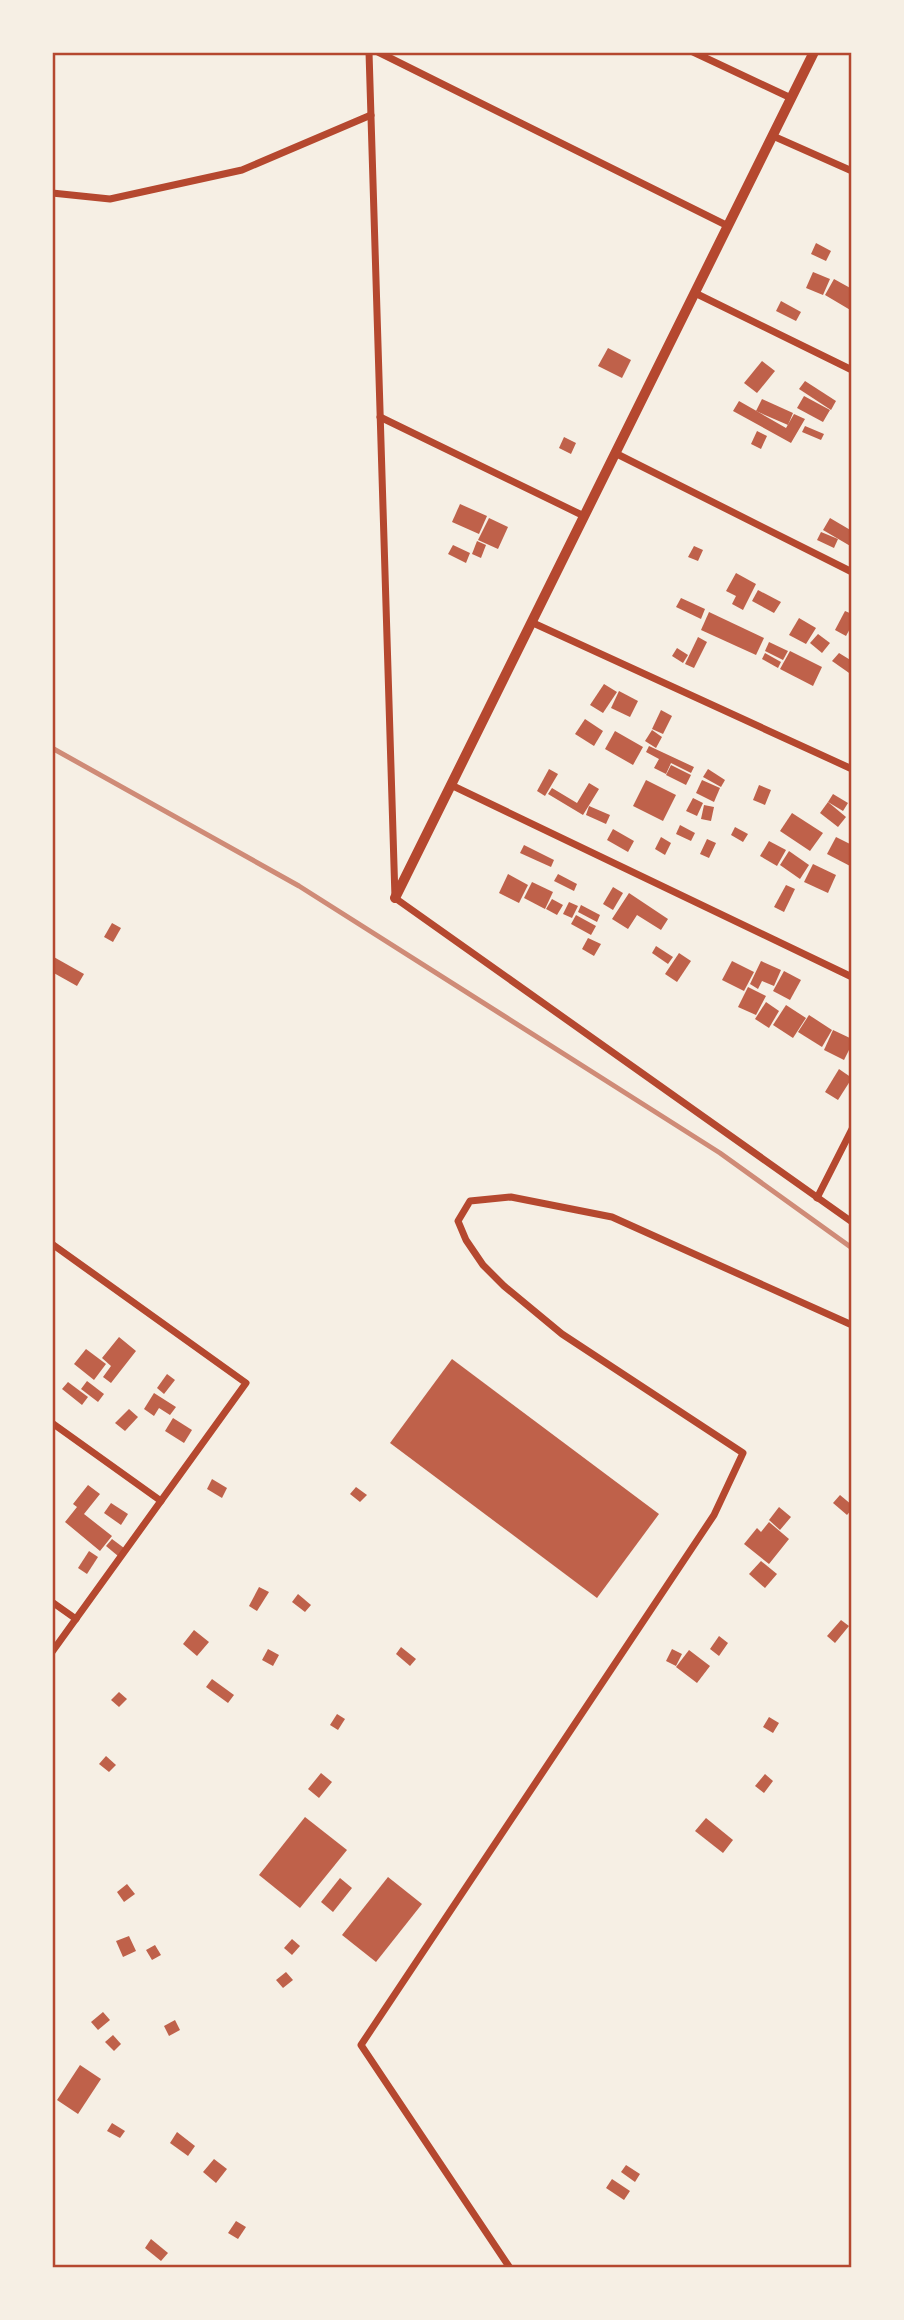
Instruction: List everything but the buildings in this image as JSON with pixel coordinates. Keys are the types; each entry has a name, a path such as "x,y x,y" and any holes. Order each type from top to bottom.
{"street":[{"path":"369,52 395,898"},
{"path":"378,52 728,226"},
{"path":"693,52 792,98"},
{"path":"395,898 814,52"},
{"path":"52,194 110,199 242,170 371,115"},
{"path":"773,136 852,171"},
{"path":"695,293 852,370"},
{"path":"380,417 584,516"},
{"path":"615,453 852,572"},
{"path":"531,622 852,769"},
{"path":"451,785 852,977"},
{"path":"395,898 852,1222"},
{"path":"817,1198 852,1129"},
{"path":"510,2267 361,2045 714,1515 743,1453 552,1326 482,1265 458,1221 470,1201 511,1197 612,1217 852,1325"},
{"path":"52,1244 246,1383 52,1652"},
{"path":"52,1423 161,1501"},
{"path":"52,1602 76,1619"}],"railway":[{"path":"52,748 299,886 720,1153 852,1248"}]}
